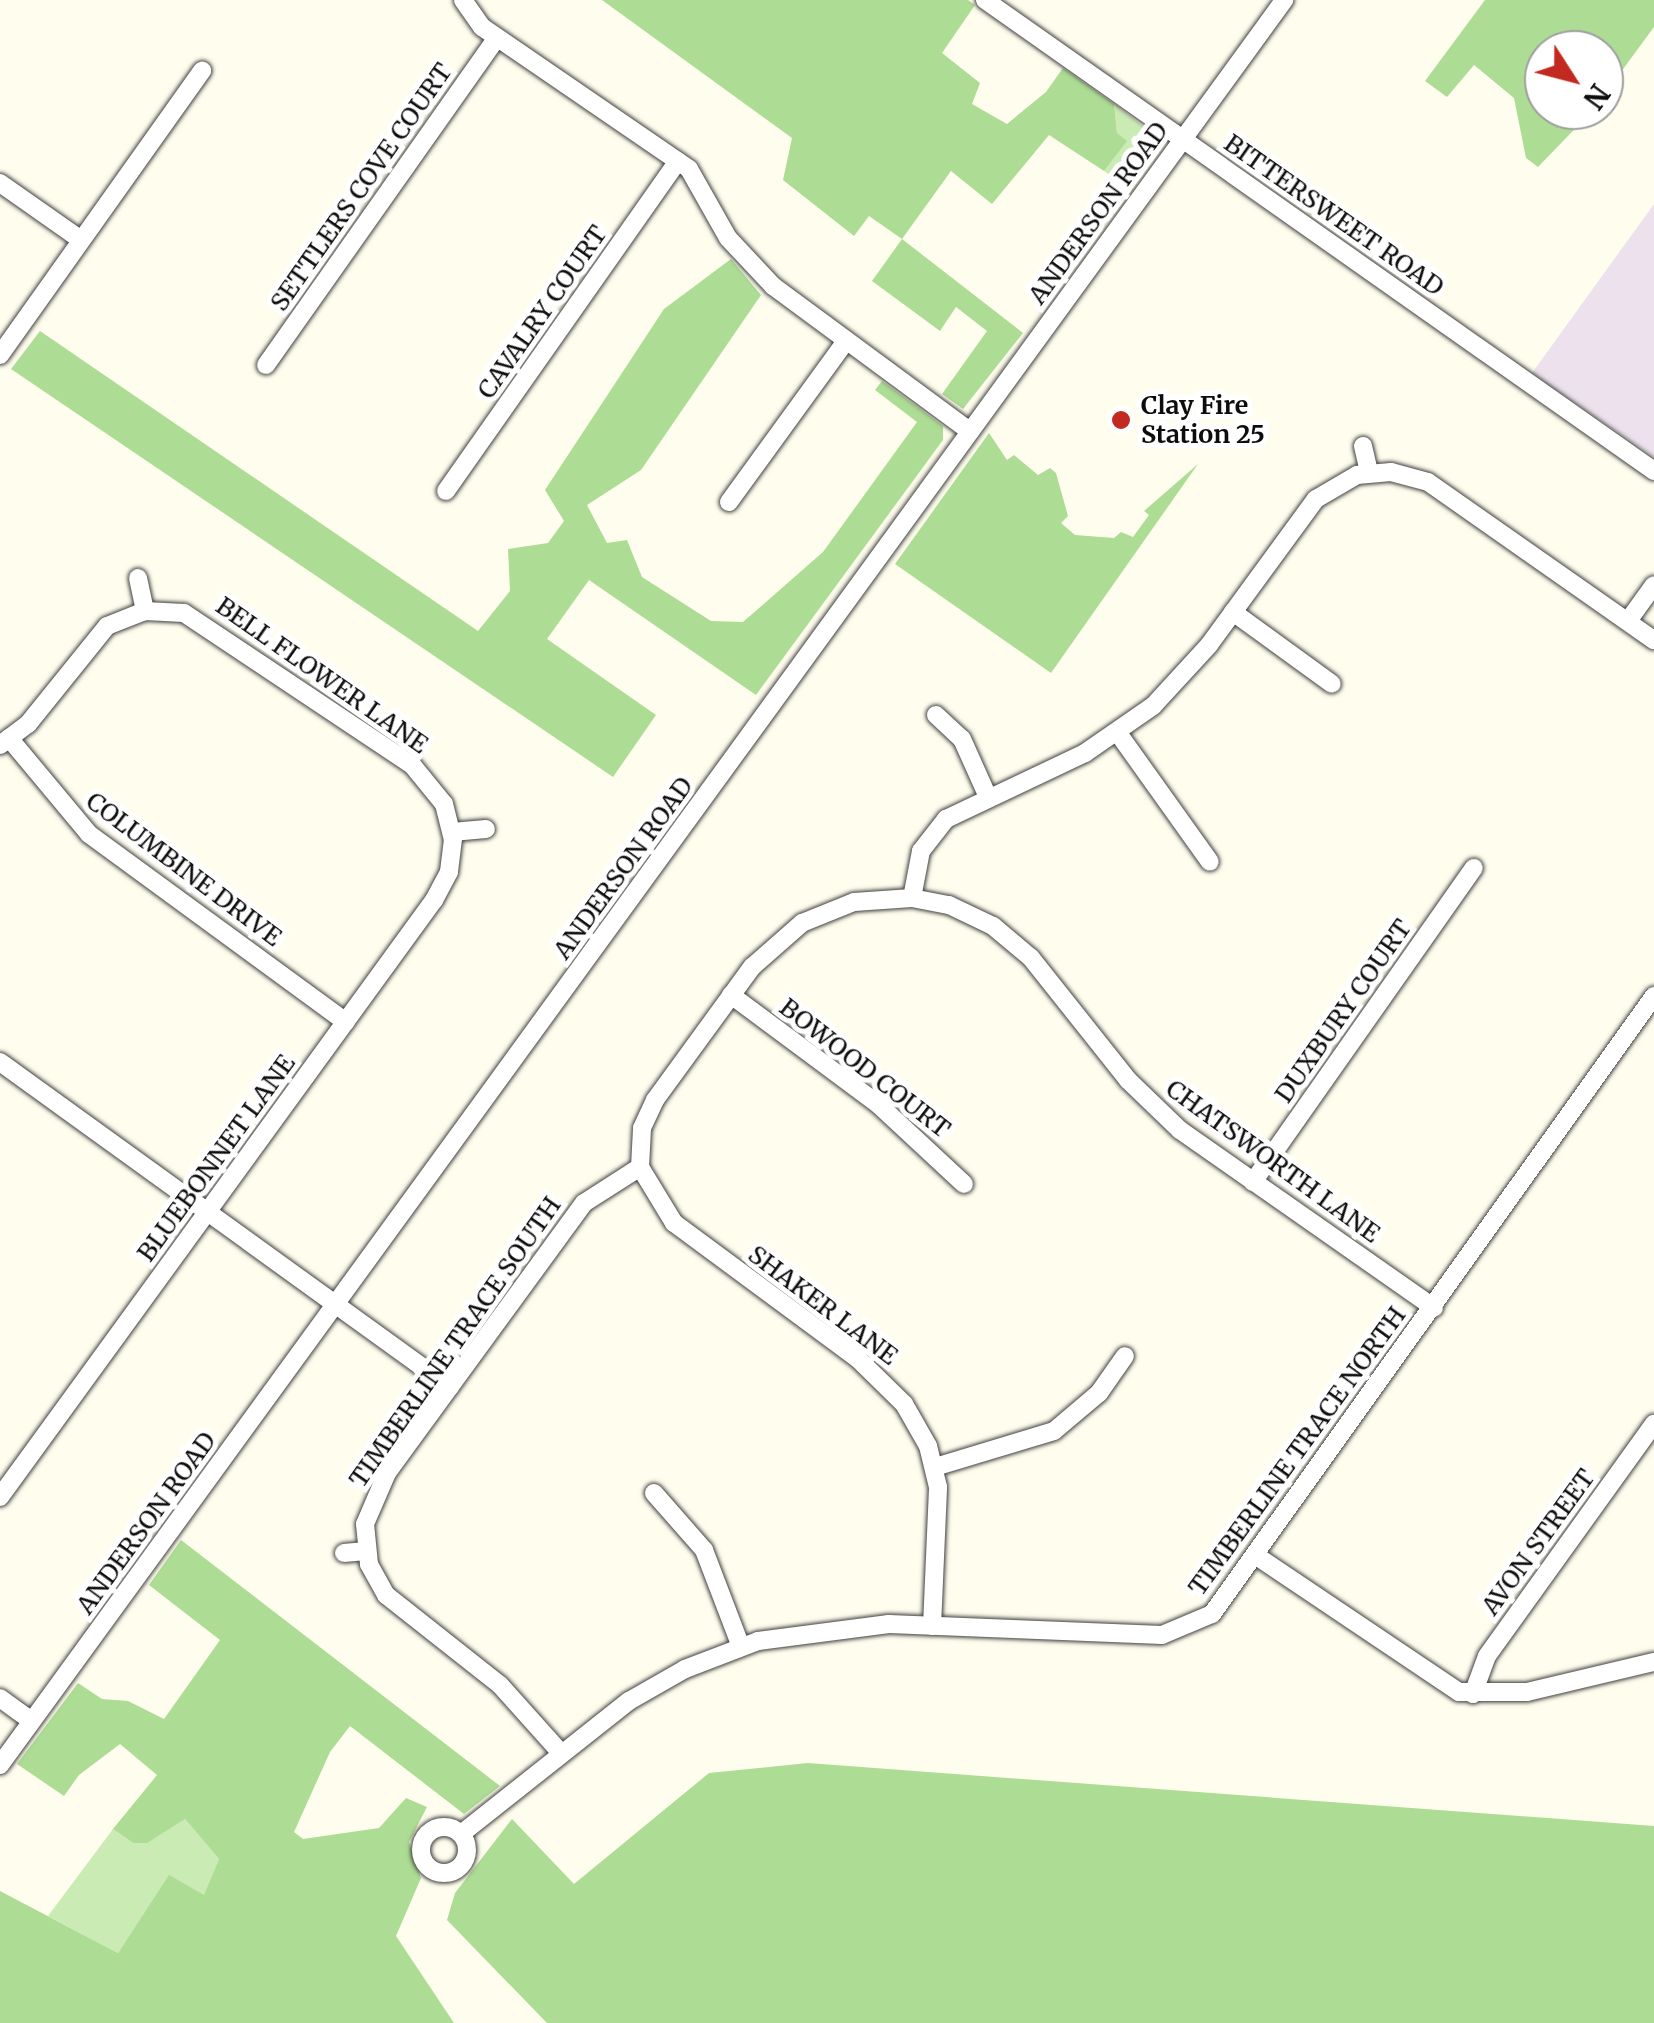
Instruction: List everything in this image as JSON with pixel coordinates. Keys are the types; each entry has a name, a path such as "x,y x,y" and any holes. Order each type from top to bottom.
{"street":[{"path":"463,0 497,38 678,162 704,187 735,247 786,298 970,432"},
{"name":"BITTERSWEET ROAD","path":"985,0 1654,471"},
{"name":"ANDERSON ROAD","path":"0,1765 1284,0"},
{"name":"SETTLERS COVE COURT","path":"266,365 497,38"},
{"path":"0,354 202,71"},
{"name":"CAVALRY COURT","path":"446,491 678,162"},
{"path":"0,183 81,240"},
{"path":"729,502 846,340"},
{"path":"1363,446 1370,473"},
{"path":"640,1167 642,1128 654,1100 774,943 817,915 854,902 912,898 918,860 933,833 988,797 1118,733 1170,691 1316,499 1370,473 1428,482 1654,640"},
{"path":"5,742 36,713 96,633 145,611 138,578"},
{"path":"1628,621 1654,585"},
{"name":"BELL FLOWER LANE","path":"145,611 184,613 212,626 412,766 436,790 453,836"},
{"path":"1233,612 1332,684"},
{"path":"936,715 962,740 988,797"},
{"path":"1118,733 1210,862"},
{"name":"COLUMBINE DRIVE","path":"5,742 89,834 346,1022"},
{"path":"453,836 486,828"},
{"name":"BLUEBONNET LANE","path":"0,1497 443,886 453,836"},
{"name":"DUXBURY COURT","path":"1253,1182 1474,868"},
{"name":"CHATSWORTH LANE","path":"912,898 970,914 1008,937 1151,1104 1253,1182 1434,1308"},
{"name":"BOWOOD COURT","path":"731,995 879,1105 964,1184"},
{"name":"TIMBERLINE TRACE NORTH","path":"461,1834 561,1753 654,1685 741,1647 828,1628 932,1626 1172,1633 1221,1606 1654,996"},
{"path":"0,1062 450,1387"},
{"name":"TIMBERLINE TRACE SOUTH","path":"367,1558 365,1524 378,1487 584,1203 640,1167"},
{"name":"SHAKER LANE","path":"640,1167 674,1224 881,1378 915,1422 935,1466 939,1525 932,1626"},
{"path":"935,1466 1054,1431 1090,1402 1124,1356"},
{"name":"AVON STREET","path":"1473,1694 1487,1656 1654,1424"},
{"path":"654,1493 704,1550 741,1647"},
{"path":"344,1553 367,1558 397,1607 500,1685 561,1753"},
{"path":"1258,1556 1432,1680 1473,1694 1527,1692 1654,1662"},
{"path":"0,1698 32,1722"}],"shaded area":[{"path":"1654,204 1654,457 1532,373"}],"green space":[{"path":"602,0 968,0 975,5 942,53 980,83 972,104 1007,124 1046,92 1063,68 1114,104 1117,133 1127,141 1104,171 1049,135 992,204 951,171 902,239 869,216 854,236 783,180 792,138"},
{"path":"1485,0 1654,0 1654,27 1624,68 1624,30 1524,30 1524,130 1574,130 1538,167 1526,158 1514,98 1474,65 1447,97 1425,81"},
{"path":"1114,104 1151,132 1156,144 1132,192 1104,171 1126,141 1117,133"},
{"path":"902,239 1023,333 963,409 942,394 987,331 956,307 940,331 872,281"},
{"path":"731,259 761,295 641,470 587,505 607,543 627,540 642,577 711,621 743,622 823,552 917,422 875,390 882,381 943,426 943,440 756,695 589,580 547,639 656,715 613,777 11,369 40,331 478,631 510,591 508,549 548,543 564,521 545,490 664,309"},
{"path":"989,433 1007,460 1014,455 1038,475 1050,468 1056,473 1068,516 1061,523 1075,535 1114,538 1121,532 1133,537 1149,515 1144,511 1198,464 1051,673 895,564"},
{"path":"181,1540 500,1786 464,1814 350,1726 330,1752 294,1832 303,1839 379,1828 406,1798 427,1807 409,1842 421,1878 396,1936 454,2023 0,2023 0,1891 118,1953 169,1875 204,1895 219,1859 185,1819 147,1843 133,1843 113,1829 157,1775 120,1744 79,1775 64,1796 17,1764 78,1683 102,1699 128,1701 164,1719 220,1640 149,1585"},
{"path":"808,1763 1654,1826 1654,2023 547,2023 447,1920 455,1893 512,1819 574,1884 709,1773"},
{"path":"185,1819 219,1859 204,1896 169,1876 118,1953 48,1916 113,1829 133,1843"}],"place":[{"name":"Clay Fire Station 25","path":"1121,420"}]}
